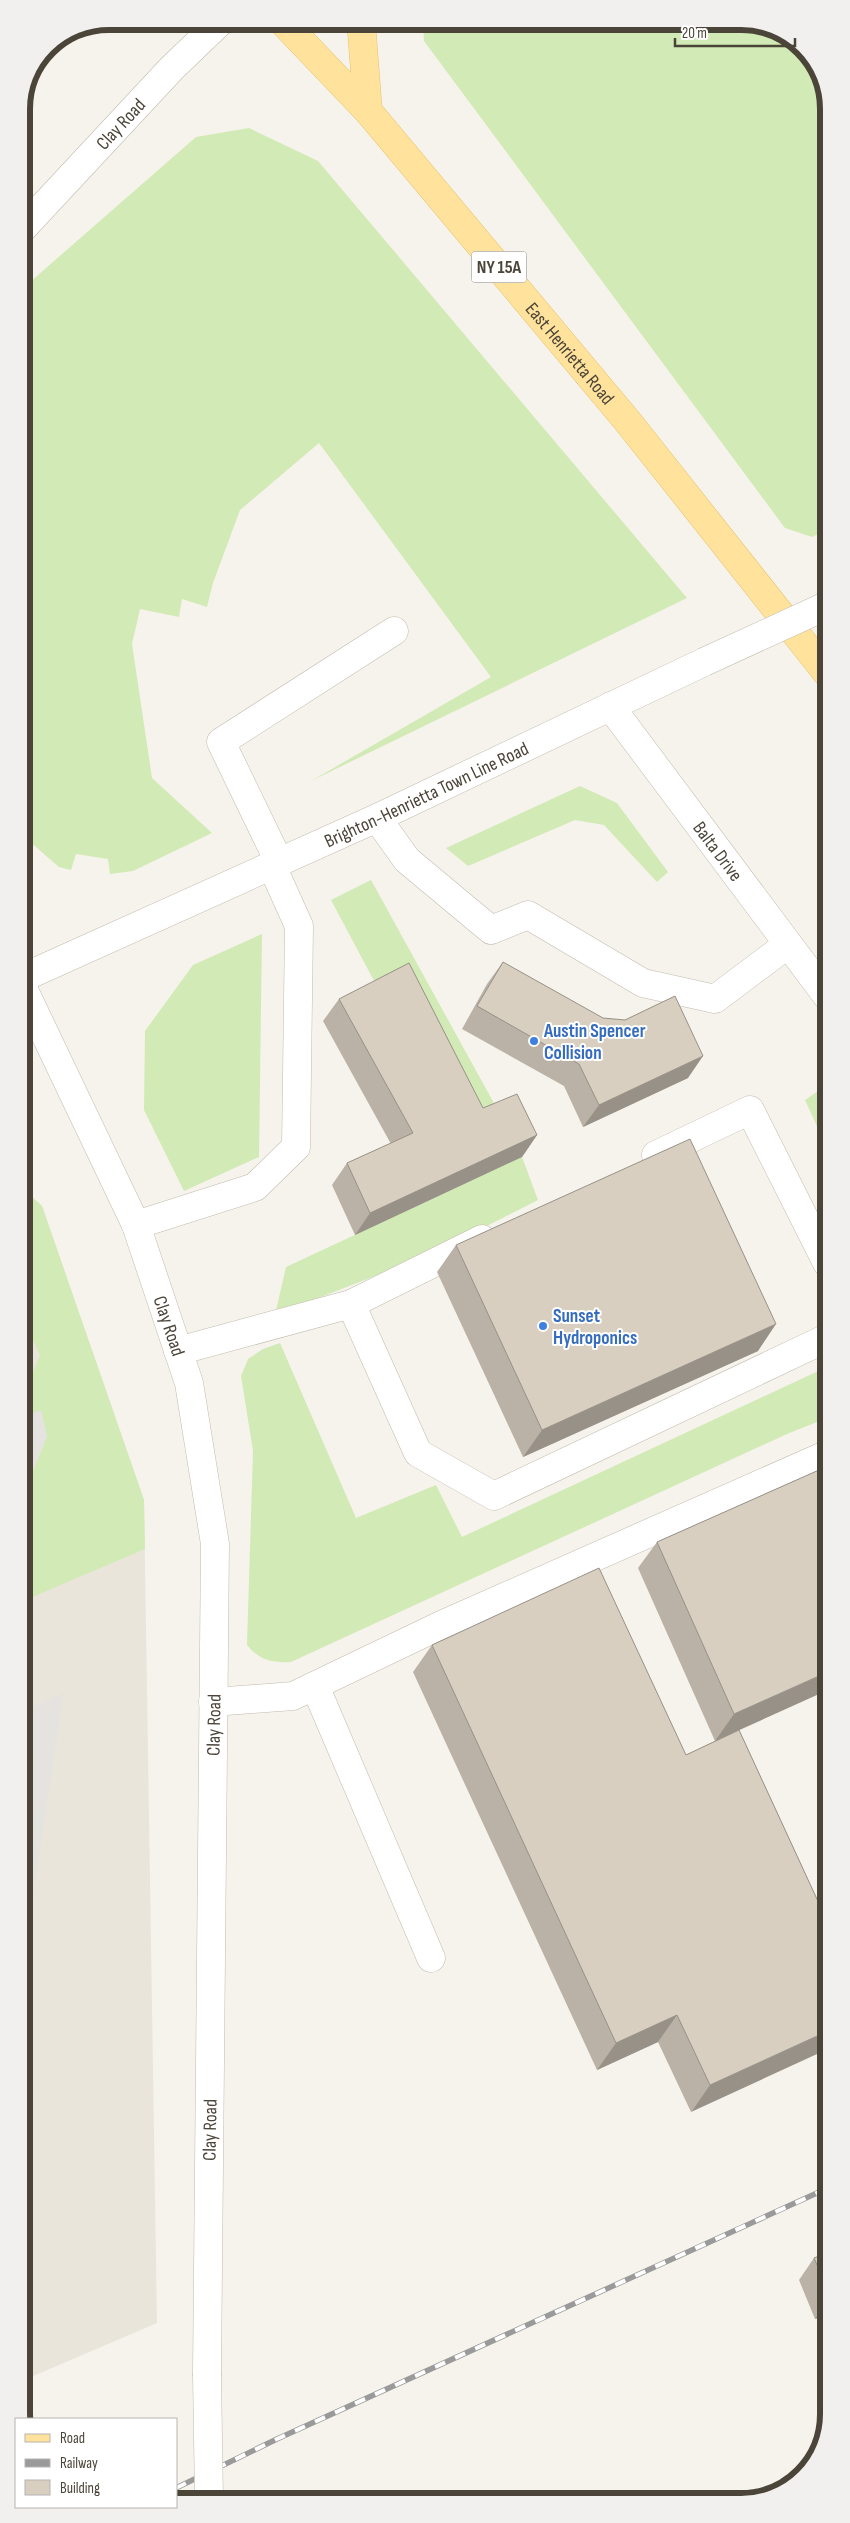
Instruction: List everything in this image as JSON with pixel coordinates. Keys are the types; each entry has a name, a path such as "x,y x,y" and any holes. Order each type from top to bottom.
{"main road":[{"name":"East Henrietta Road","path":"291,30 368,111 629,423 820,664"},
{"path":"362,30 368,111"}],"street":[{"name":"Clay Road","path":"30,220 172,68 212,30"},
{"name":"Brighton-Henrietta Town Line Road","path":"30,974 377,818 610,706 820,609"},
{"path":"136,1225 255,1187 296,1147 299,926 275,864 221,742 394,632"},
{"name":"Balta Drive","path":"610,706 820,987"},
{"path":"377,818 407,860 491,930 528,915 643,983 715,999 787,945"},
{"name":"Clay Road","path":"30,1003 136,1225 188,1383 215,1544 207,2373 209,2493"},
{"path":"635,1166 750,1110 820,1249"},
{"path":"178,1351 351,1304 503,1229"},
{"path":"351,1304 418,1453 494,1496 820,1341"},
{"path":"213,1702 293,1696 439,1626 820,1458"},
{"path":"315,1686 431,1958"}],"shaded area":[{"path":"30,1195 42,1206 144,1500 157,2323 30,2377"},
{"path":"41,1410 47,1436 30,1478 30,1414"},
{"path":"64,1693 30,1913 30,1708"}],"green space":[{"path":"423,30 746,30 771,36 793,50 804,61 814,79 820,109 820,533 812,537 785,528 424,41"},
{"path":"249,128 318,161 687,598 311,781 491,677 319,443 240,510 213,583 207,607 182,599 179,617 140,609 132,644 152,778 212,833 133,871 110,874 108,859 76,854 71,870 59,867 30,842 30,282 196,137"},
{"path":"580,786 617,803 668,872 657,882 604,825 575,820 468,866 446,848"},
{"path":"371,880 501,1116 468,1130 380,992 331,900"},
{"path":"262,934 259,1157 184,1191 144,1110 145,1031 193,965"},
{"path":"820,1090 820,1133 805,1100"},
{"path":"522,1157 538,1200 431,1254 275,1315 286,1267"},
{"path":"30,1195 42,1206 144,1500 145,1549 30,1598 30,1478 47,1436 41,1411 30,1415 30,1380 40,1355 30,1334"},
{"path":"280,1343 356,1518 436,1485 462,1537 820,1370 820,1421 787,1434 291,1662 278,1662 266,1660 247,1645 253,1451 241,1376 248,1359 263,1349"}],"building":[{"path":"503,962 603,1018 625,1020 675,996 703,1056 599,1105 579,1064 477,1006"},
{"path":"409,963 483,1108 517,1094 537,1135 370,1213 347,1163 413,1133 339,999"},
{"path":"690,1139 776,1324 542,1430 456,1245"},
{"path":"820,1470 820,1676 734,1714 657,1542"},
{"path":"599,1568 686,1755 739,1730 820,1906 820,2035 710,2085 677,2015 616,2043 432,1645"},
{"path":"820,2256 820,2272 814,2258"}],"railway":[{"path":"178,2487 277,2439 820,2192"}],"place":[{"name":"Austin Spencer Collision","path":"534,1041"},
{"name":"Sunset Hydroponics","path":"543,1326"}]}
